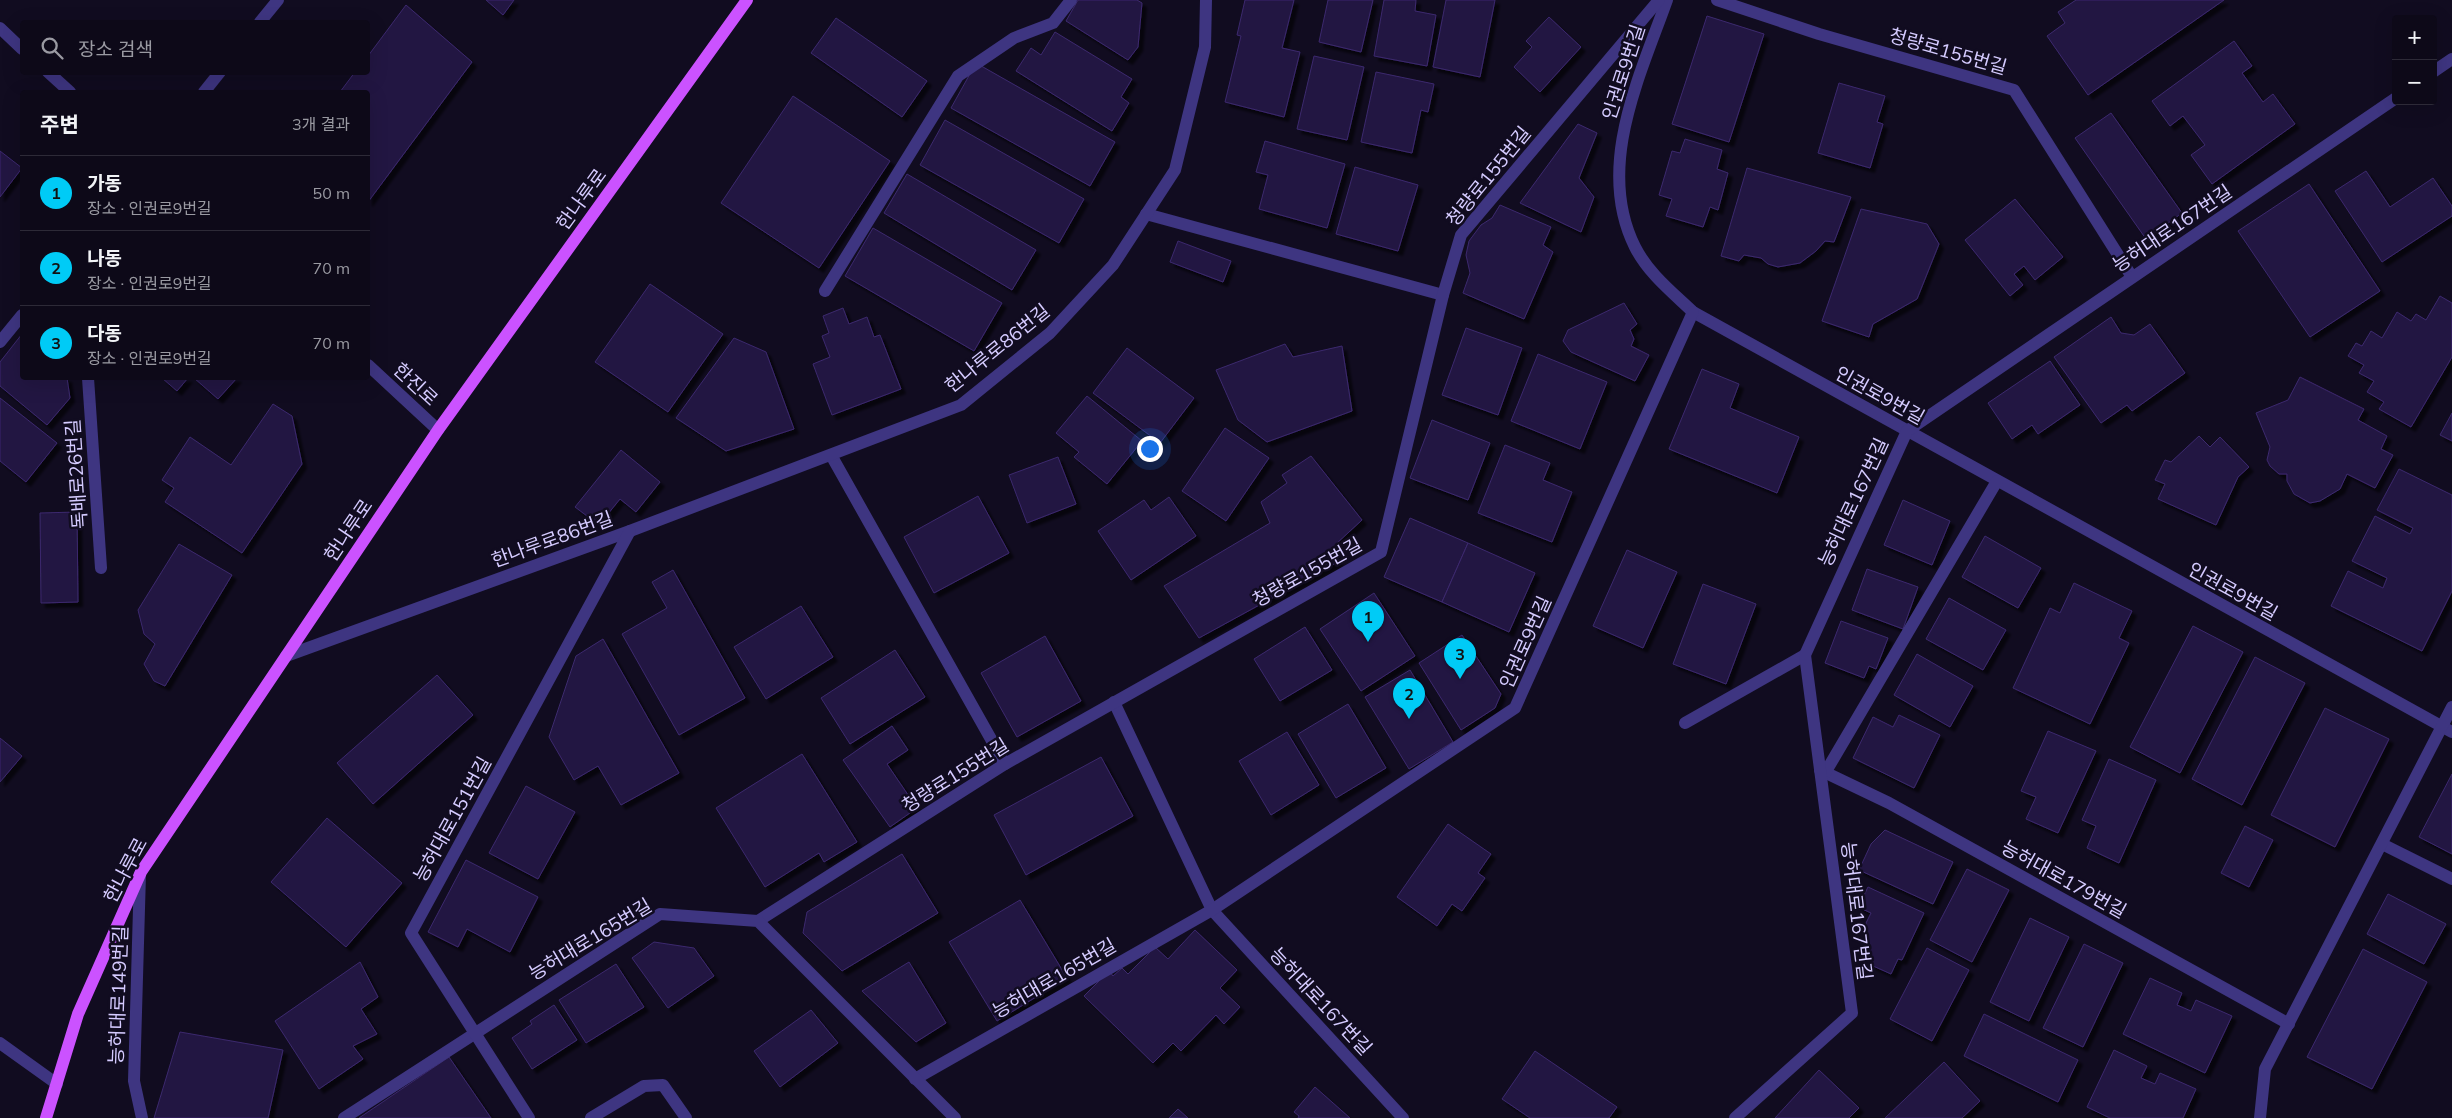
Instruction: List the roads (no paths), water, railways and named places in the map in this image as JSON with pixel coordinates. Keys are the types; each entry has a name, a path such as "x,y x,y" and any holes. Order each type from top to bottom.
{"main road":[{"name":"한나루로","path":"46,1118 78,1014 141,872 438,430 747,0"}],"street":[{"path":"262,20 278,0"},
{"path":"825,291 958,76 1014,38 1053,23 1071,0"},
{"name":"한나루로86번길","path":"286,656 630,531 961,405 1050,333 1114,265 1175,170 1205,47 1206,0"},
{"name":"청량로155번길","path":"758,921 1005,764 1381,552 1443,295 1461,235 1659,0"},
{"name":"인권로9번길","path":"1667,0 1629,107 1621,144 1622,214 1635,248 1656,277 1693,312 2447,730"},
{"name":"청량로155번길","path":"1717,0 1819,34 2014,90 2132,277"},
{"path":"0,28 20,47"},
{"path":"2437,69 2452,60"},
{"path":"51,75 68,90"},
{"path":"206,90 218,75"},
{"name":"능허대로167번길","path":"1734,1118 1852,1013 1823,771 1805,655 1907,431 2392,101"},
{"path":"1146,214 1443,295"},
{"name":"인권로9번길","path":"1212,910 1515,708 1693,312"},
{"path":"0,342 20,317"},
{"name":"한진로","path":"370,367 438,430"},
{"name":"독배로26번길","path":"88,380 101,568"},
{"path":"830,455 1005,764"},
{"path":"1823,771 1997,481"},
{"name":"능허대로151번길","path":"528,1118 411,933 630,531"},
{"path":"1685,723 1805,655"},
{"name":"능허대로167번길","path":"1114,702 1212,910 1403,1118"},
{"path":"2260,1118 2265,1069 2382,844 2447,730 2452,706"},
{"name":"능허대로179번길","path":"1823,771 1889,803 2289,1024"},
{"path":"2382,844 2452,879"},
{"name":"능허대로149번길","path":"141,872 134,1081 142,1118"},
{"name":"능허대로165번길","path":"915,1079 1212,910"},
{"name":"능허대로165번길","path":"344,1118 660,914 758,921"},
{"path":"758,921 955,1118"},
{"path":"0,1043 57,1084"},
{"path":"591,1118 644,1086 663,1085 686,1118"}],"place":[{"name":"가동","path":"1368,642"},
{"name":"다동","path":"1460,679"},
{"name":"나동","path":"1409,719"}]}
